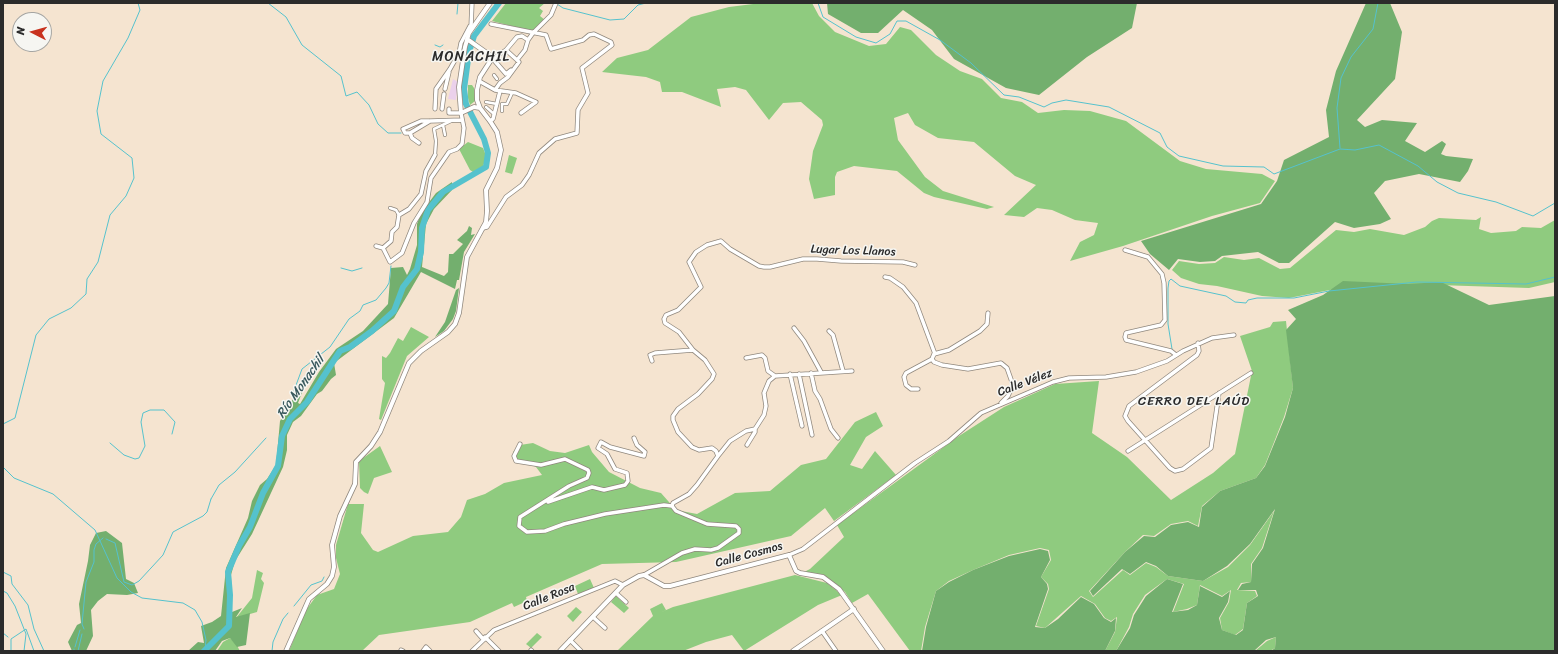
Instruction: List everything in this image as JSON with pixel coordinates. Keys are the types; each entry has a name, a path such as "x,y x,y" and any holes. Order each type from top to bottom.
{"street":[{"path":"376,246 383,248 390,262 402,254 414,223 427,202 429,183 433,175 449,152 460,147 463,142 464,135 459,87 470,41 472,3"},
{"path":"435,109 436,89 450,70 459,53 461,43 471,27 490,3"},
{"path":"495,90 500,83 505,83 512,70 519,62 517,60 525,50 528,40 551,15 556,4"},
{"path":"483,228 487,227 506,197 522,185 529,175 539,152 555,139 578,133 578,110 588,93 582,68 612,45 611,42 594,34 589,35 583,40 551,49 546,35 491,24"},
{"path":"286,651 309,599 327,584 332,576 334,567 332,545 340,516 355,484 356,462 372,446 380,432 409,363 416,354 444,336 455,324 459,313 467,257 483,228 487,217 487,185 497,168 501,154 499,139 490,121 477,102 479,81 493,59 506,50 517,37 522,36 528,40"},
{"path":"470,41 490,55 506,74 512,70"},
{"path":"506,50 517,60"},
{"path":"445,89 450,70"},
{"path":"494,75 497,79"},
{"path":"479,81 495,90 512,93 536,102 521,113"},
{"path":"490,121 493,119 500,91"},
{"path":"498,98 502,111 502,104 507,104 512,93"},
{"path":"442,109 444,94"},
{"path":"449,110 449,113 461,113 472,108 477,102"},
{"path":"486,102 497,105"},
{"path":"486,107 494,114"},
{"path":"472,108 480,108"},
{"path":"430,121 410,133 405,133 403,129 421,121 462,120"},
{"path":"399,214 409,209 421,194 426,171 435,155 436,141 434,129 451,121"},
{"path":"443,125 445,135"},
{"path":"410,133 412,138 419,143"},
{"path":"458,134 464,135"},
{"path":"390,208 396,210 399,214"},
{"path":"383,248 391,241 392,232 397,227 399,214"},
{"name":"Lugar Los Llanos","path":"718,456 716,451 712,448 699,450 692,447 678,432 673,420 673,416 678,409 698,394 712,379 714,374 705,360 693,350 683,336 665,323 664,319 666,314 678,310 692,298 701,287 689,262 696,252 706,245 721,241 730,249 759,266 770,268 802,259 903,262 915,265"},
{"path":"1126,250 1148,257 1162,274 1164,283 1166,320 1161,325 1126,333 1126,340 1171,351 1176,355"},
{"path":"885,277 890,278 903,287 916,303 936,354"},
{"path":"918,389 911,389 906,385 904,377 906,373 932,359 936,354 949,350 980,331 987,324 988,313"},
{"path":"794,328 804,341 820,372"},
{"path":"830,331 833,335 843,371"},
{"name":"Calle Vélez","path":"851,513 915,463 950,441 969,422 998,405 1053,382 1069,378 1106,377 1136,372 1176,355 1198,343 1212,338 1234,335"},
{"path":"1198,343 1199,351 1197,355 1129,406 1126,411 1128,421 1170,468 1175,471 1183,469 1211,448 1219,393"},
{"path":"652,361 650,355 655,353 693,350"},
{"path":"746,358 762,355 765,358 768,370 774,376"},
{"path":"932,359 934,362 942,365 968,369 1000,363 1008,368 1012,381 1012,389 1008,396 998,405"},
{"path":"747,445 764,415 766,406 764,393 769,381 774,376 852,371"},
{"path":"811,373 815,391 820,399 831,429 838,438"},
{"path":"1128,451 1250,373"},
{"path":"790,374 802,426"},
{"path":"798,374 812,435"},
{"path":"672,506 673,502 688,494 697,485 730,441 746,431 755,429"},
{"path":"540,506 592,487 604,490 624,485 628,481 627,474 615,469 607,454 598,448 601,442 610,447 644,456 645,452 637,445 634,438"},
{"path":"520,444 514,456 516,461 541,465 565,459 588,470 589,473 587,478 569,486 540,506 520,517 519,526 522,530 536,532 545,531 564,524 605,514 664,505 672,506 679,513 707,524 736,526 739,529 739,533 718,548 712,550 695,549 682,553 644,575 623,585 560,651"},
{"name":"Calle Cosmos","path":"644,575 664,586 670,586 789,555 803,549 851,513"},
{"path":"789,555 796,571 823,577 842,592 883,651"},
{"name":"Calle Rosa","path":"472,651 494,630 615,581 623,585"},
{"path":"616,593 626,602"},
{"path":"793,651 854,609"},
{"path":"593,616 605,628"},
{"path":"476,631 499,651"},
{"path":"822,631 836,651"},
{"path":"570,640 581,651"},
{"path":"423,651 426,648 430,651"}],"shaded area":[{"path":"453,79 458,82 456,100 448,99"}],"green space":[{"path":"506,3 545,3 539,8 543,11 540,16 545,20 537,29 531,31 492,21"},
{"path":"761,3 812,3 819,16 835,32 869,46 886,44 900,27 911,30 936,55 960,71 982,79 1001,98 1022,102 1038,113 1064,110 1090,111 1126,121 1180,161 1206,169 1262,174 1275,181 1260,203 1212,216 1123,246 1070,261 1080,242 1094,235 1098,223 1075,220 1052,210 1037,208 1024,217 1004,215 1036,185 1015,176 974,142 938,138 915,125 908,113 894,118 898,140 925,177 943,191 994,207 987,209 934,197 924,193 897,171 854,166 837,172 835,177 835,195 814,199 809,179 813,151 823,125 822,120 801,102 783,103 769,120 746,90 735,87 717,89 721,107 682,92 662,92 660,82 646,77 602,72 617,58 648,50 691,17 729,7"},
{"path":"827,3 1137,3 1132,28 1087,57 1039,95 1006,88 954,59 932,30 903,10 878,33 861,33 828,14"},
{"path":"1366,3 1390,3 1402,32 1395,79 1357,120 1365,127 1382,120 1417,123 1405,141 1425,152 1442,141 1446,144 1441,154 1446,156 1473,159 1468,171 1460,182 1419,174 1385,181 1374,193 1391,219 1380,224 1354,228 1335,222 1289,263 1279,263 1258,252 1222,256 1215,261 1200,262 1178,259 1169,270 1150,254 1141,241 1261,204 1277,181 1284,160 1329,137 1326,110 1336,71"},
{"path":"468,85 472,85 474,88 475,101 470,105 468,98"},
{"path":"468,142 483,148 485,153 483,167 473,172 470,170 459,149"},
{"path":"509,155 517,158 512,174 505,172"},
{"path":"452,182 452,190 434,209 426,224 422,267 444,276 448,272 449,254 453,254 463,244 457,240 467,231 469,226 472,228 471,235 475,234 464,252 459,280 457,280 455,289 421,272 394,318 334,363 336,375 322,391 317,394 301,416 293,422 287,435 287,450 283,467 252,534 235,561 231,575 232,612 242,608 236,617 250,613 246,645 237,647 230,638 222,641 215,651 188,651 198,642 204,643 201,626 212,622 221,616 226,568 248,518 252,501 260,485 267,479 276,465 280,421 300,387 303,390 298,403 300,404 319,372 336,349 363,331 388,304 391,268 403,267 407,275 417,245 417,224 421,213 436,193"},
{"path":"1481,217 1479,229 1491,233 1516,231 1522,227 1541,228 1555,220 1555,282 1529,288 1438,285 1340,288 1289,298 1262,296 1217,286 1199,284 1181,278 1172,270 1179,261 1199,264 1215,263 1224,257 1244,260 1259,258 1280,269 1290,268 1336,230 1354,232 1370,229 1404,235 1425,227 1432,221 1439,218 1476,220"},
{"path":"1343,281 1408,284 1441,282 1489,305 1555,296 1555,651 1271,651 1275,648 1276,637 1266,640 1254,651 1116,651 1130,628 1134,615 1146,596 1167,579 1183,584 1172,612 1188,610 1197,605 1200,586 1222,597 1230,591 1228,602 1219,618 1222,630 1236,635 1243,630 1247,603 1258,596 1256,590 1238,590 1242,584 1251,582 1252,564 1263,548 1275,509 1250,544 1227,566 1203,581 1168,576 1156,566 1146,562 1130,574 1122,569 1093,596 1090,591 1125,552 1144,536 1155,537 1171,525 1188,522 1199,527 1202,507 1220,491 1256,478 1265,466 1285,417 1293,388 1286,330 1296,319 1288,310 1323,295"},
{"path":"459,288 456,311 453,319 444,331 435,337 445,322 456,290"},
{"path":"1286,321 1293,388 1284,417 1265,465 1256,478 1220,491 1202,506 1198,526 1188,521 1171,524 1154,536 1143,535 1089,591 1093,597 1123,570 1130,575 1146,563 1156,567 1168,576 1203,581 1228,567 1250,545 1274,511 1262,548 1251,564 1251,582 1241,583 1237,590 1255,591 1257,596 1247,603 1243,629 1235,635 1222,630 1220,618 1229,602 1231,590 1222,596 1200,585 1197,605 1173,612 1184,584 1167,579 1145,595 1133,614 1129,627 1116,651 1105,651 1115,632 1117,617 1111,621 1105,618 1095,604 1081,596 1045,628 1036,626 1049,589 1048,584 1041,577 1051,560 1049,550 1040,548 1009,555 949,581 936,591 925,627 921,651 910,651 868,594 852,603 845,592 827,578 819,574 804,572 810,569 844,537 837,525 959,436 1004,407 1055,384 1099,381 1092,433 1127,457 1171,500 1213,473 1235,454 1252,371 1240,336 1270,327 1273,322"},
{"path":"411,327 429,337 407,356 381,420 379,419 385,383 382,379 382,356 386,358 398,338 403,341"},
{"path":"876,412 883,426 866,437 850,465 862,469 875,451 896,475 834,521 825,508 791,536 676,562 602,564 526,597 527,601 514,607 512,603 470,622 379,635 362,651 289,651 306,610 317,595 334,589 340,574 336,558 336,545 348,504 364,504 361,533 373,550 378,552 413,536 448,532 461,517 467,500 485,494 504,483 542,475 536,467 530,464 517,462 513,452 520,445 533,443 550,451 565,453 589,445 592,452 609,472 640,488 661,493 676,510 697,514 735,493 770,491 801,465 826,459 855,422"},
{"path":"380,446 392,472 374,478 368,494 360,488 359,461"},
{"path":"106,531 122,543 126,579 134,583 138,593 127,595 107,594 98,601 91,610 93,636 86,651 72,651 68,642 77,625 81,623 79,604 90,545 96,533"},
{"path":"1040,549 1048,551 1050,560 1041,577 1047,584 1048,589 1035,627 1045,628 1058,619 1081,597 1094,604 1104,618 1111,622 1116,618 1115,631 1105,651 922,651 926,627 936,591 949,582 973,570 1009,556"},
{"path":"257,570 263,573 261,579 264,583 257,612 236,618 252,598"},
{"path":"795,575 827,583 842,595 818,605 744,651 732,635 706,642 683,651 617,651 653,616 650,609 662,603 666,610 657,614 673,607"},
{"path":"590,579 594,588 578,594 575,586"},
{"path":"616,596 629,608 624,613 611,602"},
{"path":"576,607 582,612 573,622 567,616"},
{"path":"537,633 542,637 531,648 526,644"},
{"path":"1276,637 1275,648 1270,651 1255,651 1267,641"},
{"path":"230,638 235,642 240,651 217,651 223,642"}],"waterway":[{"path":"3,424 15,418 36,335 49,319 71,308 86,294 87,279 98,262 110,215 126,196 134,178 132,158 101,134 97,111 103,81 128,38 140,10 138,3"},
{"path":"268,3 286,17 302,45 341,76 346,96 357,92 369,105 378,124 388,133 401,133"},
{"path":"457,14 458,3"},
{"name":"Río Monachil","path":"204,651 229,626 230,595 228,572 239,546 250,527 263,493 278,466 282,436 290,419 307,402 340,351 350,347 372,331 394,311 403,287 417,269 421,252 422,228 428,210 443,192 486,167 488,153 484,139 466,104 464,89 469,52 474,36 499,3"},
{"path":"557,4 563,8 610,20 624,19 638,5 646,3"},
{"path":"818,3 823,17 856,37 876,43 890,34 897,21 906,21 940,40 971,63 1004,95 1019,97 1044,107 1052,103 1066,100 1109,107 1160,133 1167,147 1179,156 1223,166 1264,167 1274,174 1340,149 1355,150 1379,145 1418,166 1437,182 1458,193 1496,202 1533,216 1555,203"},
{"path":"1340,148 1337,108 1341,78 1351,57 1373,29 1378,3"},
{"path":"435,45 440,47 443,45"},
{"path":"292,396 302,369 330,347 349,319 360,311 363,305 376,300 386,288 389,283 391,266"},
{"path":"341,268 352,271 362,268"},
{"path":"1172,349 1168,324 1168,288 1169,281 1171,279 1180,286 1226,296 1235,302 1246,303 1248,300 1257,298 1294,298 1329,291 1417,282 1526,284 1555,277"},
{"path":"110,443 124,455 135,459 139,458 145,446 141,422 143,413 150,410 164,410 175,422 172,434"},
{"path":"211,499 219,485 235,472 266,438"},
{"path":"3,467 14,478 53,494 95,530 117,578 131,592 142,598 183,603 195,610 202,622 206,640 205,650"},
{"path":"106,539 115,543 124,582 132,585 139,581 163,555 173,532 203,516 207,512 211,499"},
{"path":"84,629 82,624 86,582 94,562 94,550 96,544 103,538"},
{"path":"3,572 11,576 12,584 28,605 34,629 44,651"},
{"path":"294,606 311,585 322,581 324,577"},
{"path":"3,591 7,593 15,606 26,634 24,651"},
{"path":"272,651 273,642 283,619 288,613"},
{"path":"11,651 11,639 26,629 34,651"},
{"path":"75,647 80,630"},
{"path":"3,633 8,637"},
{"path":"78,651 82,634"}],"district":[{"name":"MONACHIL","path":"471,57"},
{"name":"CERRO DEL LAÚD","path":"1194,402"}]}
